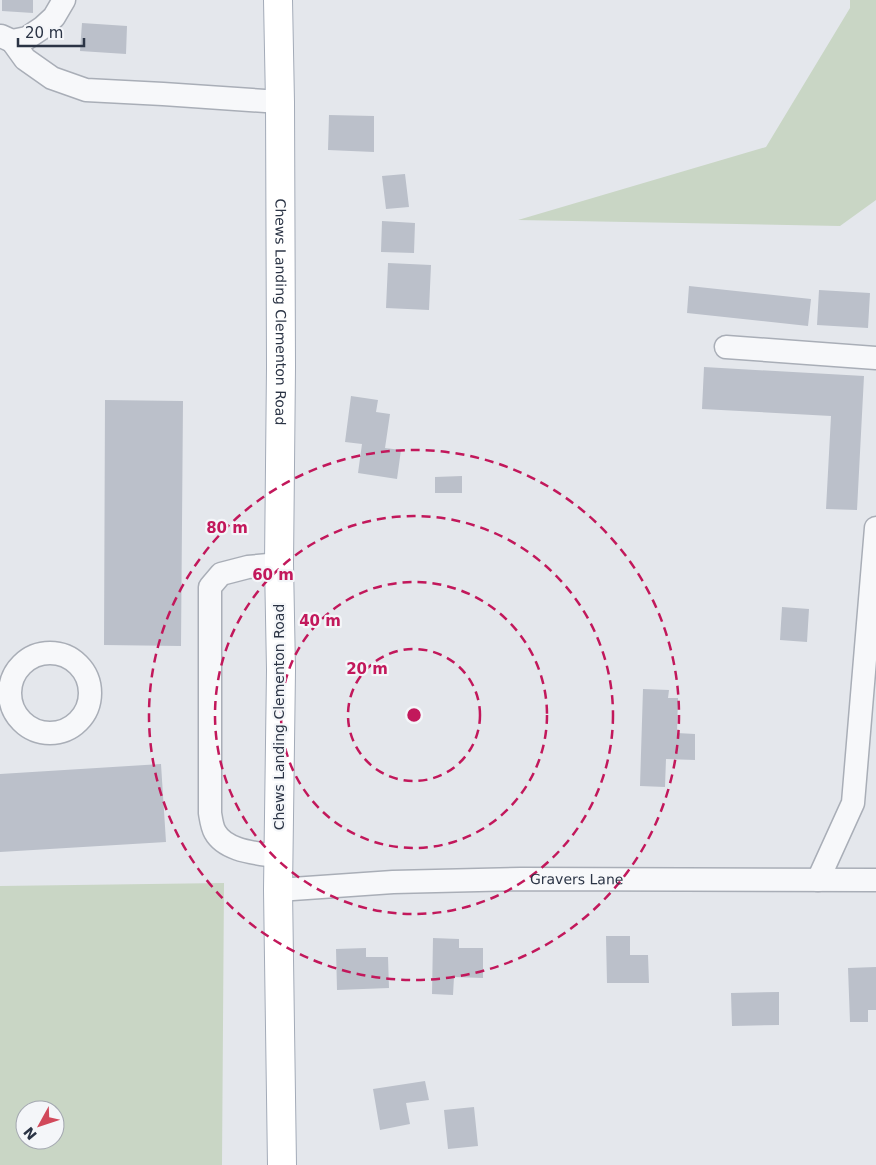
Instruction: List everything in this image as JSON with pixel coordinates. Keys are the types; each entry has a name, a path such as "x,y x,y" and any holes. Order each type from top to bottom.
{"main road":[{"name":"Chews Landing Clementon Road","path":"278,0 281,376 279,564 281,670 278,890 282,1165"}],"street":[{"path":"6,38 26,38 42,28 54,17 64,0"},
{"path":"6,38 24,59 52,78 86,90 280,102"},
{"path":"726,348 876,358"},
{"path":"818,880 853,803 866,767 876,533"},
{"path":"279,564 248,567 221,574 210,587 210,813 214,832 225,844 237,849 279,857"},
{"name":"Gravers Lane","path":"278,890 393,882 511,880 876,880"}],"green space":[{"path":"850,0 876,0 876,200 840,226 518,220 766,147 850,8"},
{"path":"224,883 222,1165 0,1165 0,886"}],"building":[{"path":"2,0 33,0 33,13 2,11"},
{"path":"82,23 127,26 126,54 80,51"},
{"path":"329,115 374,116 374,152 328,150"},
{"path":"405,174 409,207 386,209 382,176"},
{"path":"382,221 415,223 414,253 381,252"},
{"path":"388,263 431,265 429,310 386,308"},
{"path":"689,286 811,299 808,326 687,313"},
{"path":"819,290 870,293 868,328 817,325"},
{"path":"704,367 864,376 857,510 826,509 831,416 702,409"},
{"path":"351,396 378,400 376,412 390,414 385,448 401,450 397,479 358,473 362,444 345,442"},
{"path":"105,400 183,401 181,646 104,645"},
{"path":"462,476 462,493 435,493 435,477"},
{"path":"782,607 809,609 807,642 780,640"},
{"path":"643,689 669,690 668,698 678,698 677,733 695,734 695,760 666,759 665,787 640,786"},
{"path":"161,764 166,842 0,852 0,774"},
{"path":"606,936 630,936 630,955 648,955 649,983 607,983"},
{"path":"433,938 459,939 459,948 483,948 483,978 454,977 453,995 432,994"},
{"path":"366,948 366,957 388,957 389,988 337,990 336,949"},
{"path":"876,967 876,1010 868,1010 868,1022 850,1022 848,968"},
{"path":"779,992 779,1025 732,1026 731,993"},
{"path":"425,1081 429,1100 406,1103 410,1124 380,1130 373,1089"},
{"path":"474,1107 478,1146 448,1149 444,1110"}]}
